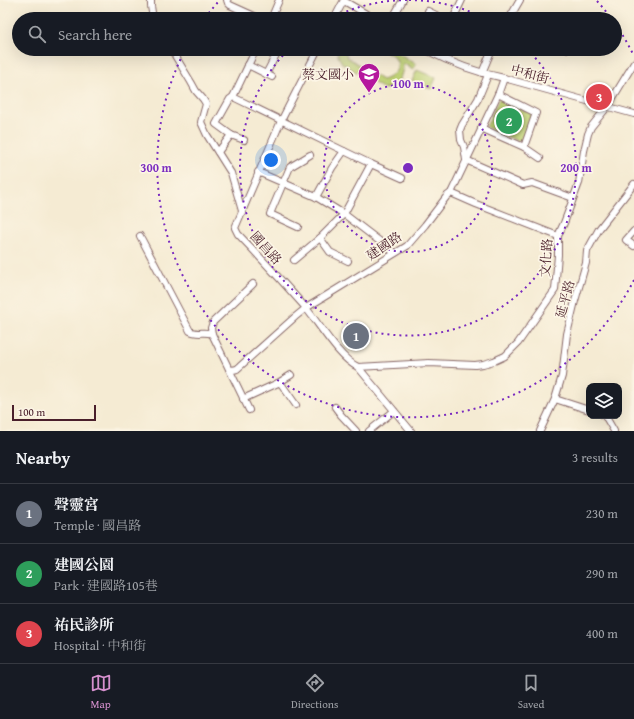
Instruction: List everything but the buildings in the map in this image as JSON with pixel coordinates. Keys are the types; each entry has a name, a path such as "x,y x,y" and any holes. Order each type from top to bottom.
{"street":[{"path":"151,0 152,12"},
{"path":"274,12 279,0"},
{"path":"338,12 344,0 364,12"},
{"path":"396,12 403,0"},
{"path":"456,12 462,0"},
{"path":"513,12 520,0"},
{"path":"228,2 248,12"},
{"path":"175,56 196,91 206,104 201,122 207,135 231,173 242,211"},
{"path":"244,140 231,135 216,124 233,97 252,56"},
{"path":"266,74 275,56"},
{"name":"國昌路","path":"314,56 281,121 235,228 238,234 306,308 351,364 358,367 411,431"},
{"name":"中和街","path":"445,56 485,74 634,114"},
{"path":"490,56 478,99 460,130 466,160 523,185 532,183 573,198"},
{"name":"文化路","path":"358,367 429,363 479,365 505,356 518,343 555,290 558,236 579,183 588,134 608,106 634,63"},
{"path":"248,65 272,77"},
{"name":"建國路","path":"229,369 237,369 306,308 407,246 451,193 498,94 504,78"},
{"path":"498,94 536,113 524,147"},
{"path":"233,97 402,178"},
{"path":"482,128 524,147 540,158"},
{"path":"218,152 231,135"},
{"path":"316,197 332,168 344,151"},
{"path":"298,227 270,214 290,167 310,155"},
{"path":"294,260 320,238 344,214 371,164"},
{"path":"258,172 316,197 344,214 395,253"},
{"name":"延平路","path":"540,431 555,399 562,376 567,334 586,263 587,251 599,229 634,184"},
{"path":"451,193 558,236"},
{"path":"634,231 626,240 634,246"},
{"path":"140,236 190,331 193,333 208,332 212,334"},
{"path":"320,238 330,252 348,261"},
{"path":"249,410 212,334 211,328 213,322 253,284"},
{"path":"243,399 291,374"},
{"path":"278,382 282,385 296,405"},
{"path":"555,399 586,409"},
{"path":"335,407 356,431"},
{"path":"369,431 394,411"},
{"path":"607,419 614,431"}],"green space":[{"path":"338,56 347,56 382,80 390,77 396,71 397,64 393,56 403,56 416,64 413,70 403,63 399,80 393,86 384,89 342,63"},
{"path":"417,70 436,78 431,89 412,81"},
{"path":"499,99 532,114 522,143 486,127"}],"place":[{"name":"蔡文國小","path":"369,94"},
{"name":"祐民診所","path":"599,97"},
{"name":"建國公園","path":"509,121"},
{"name":"聲靈宮","path":"356,336"}]}
